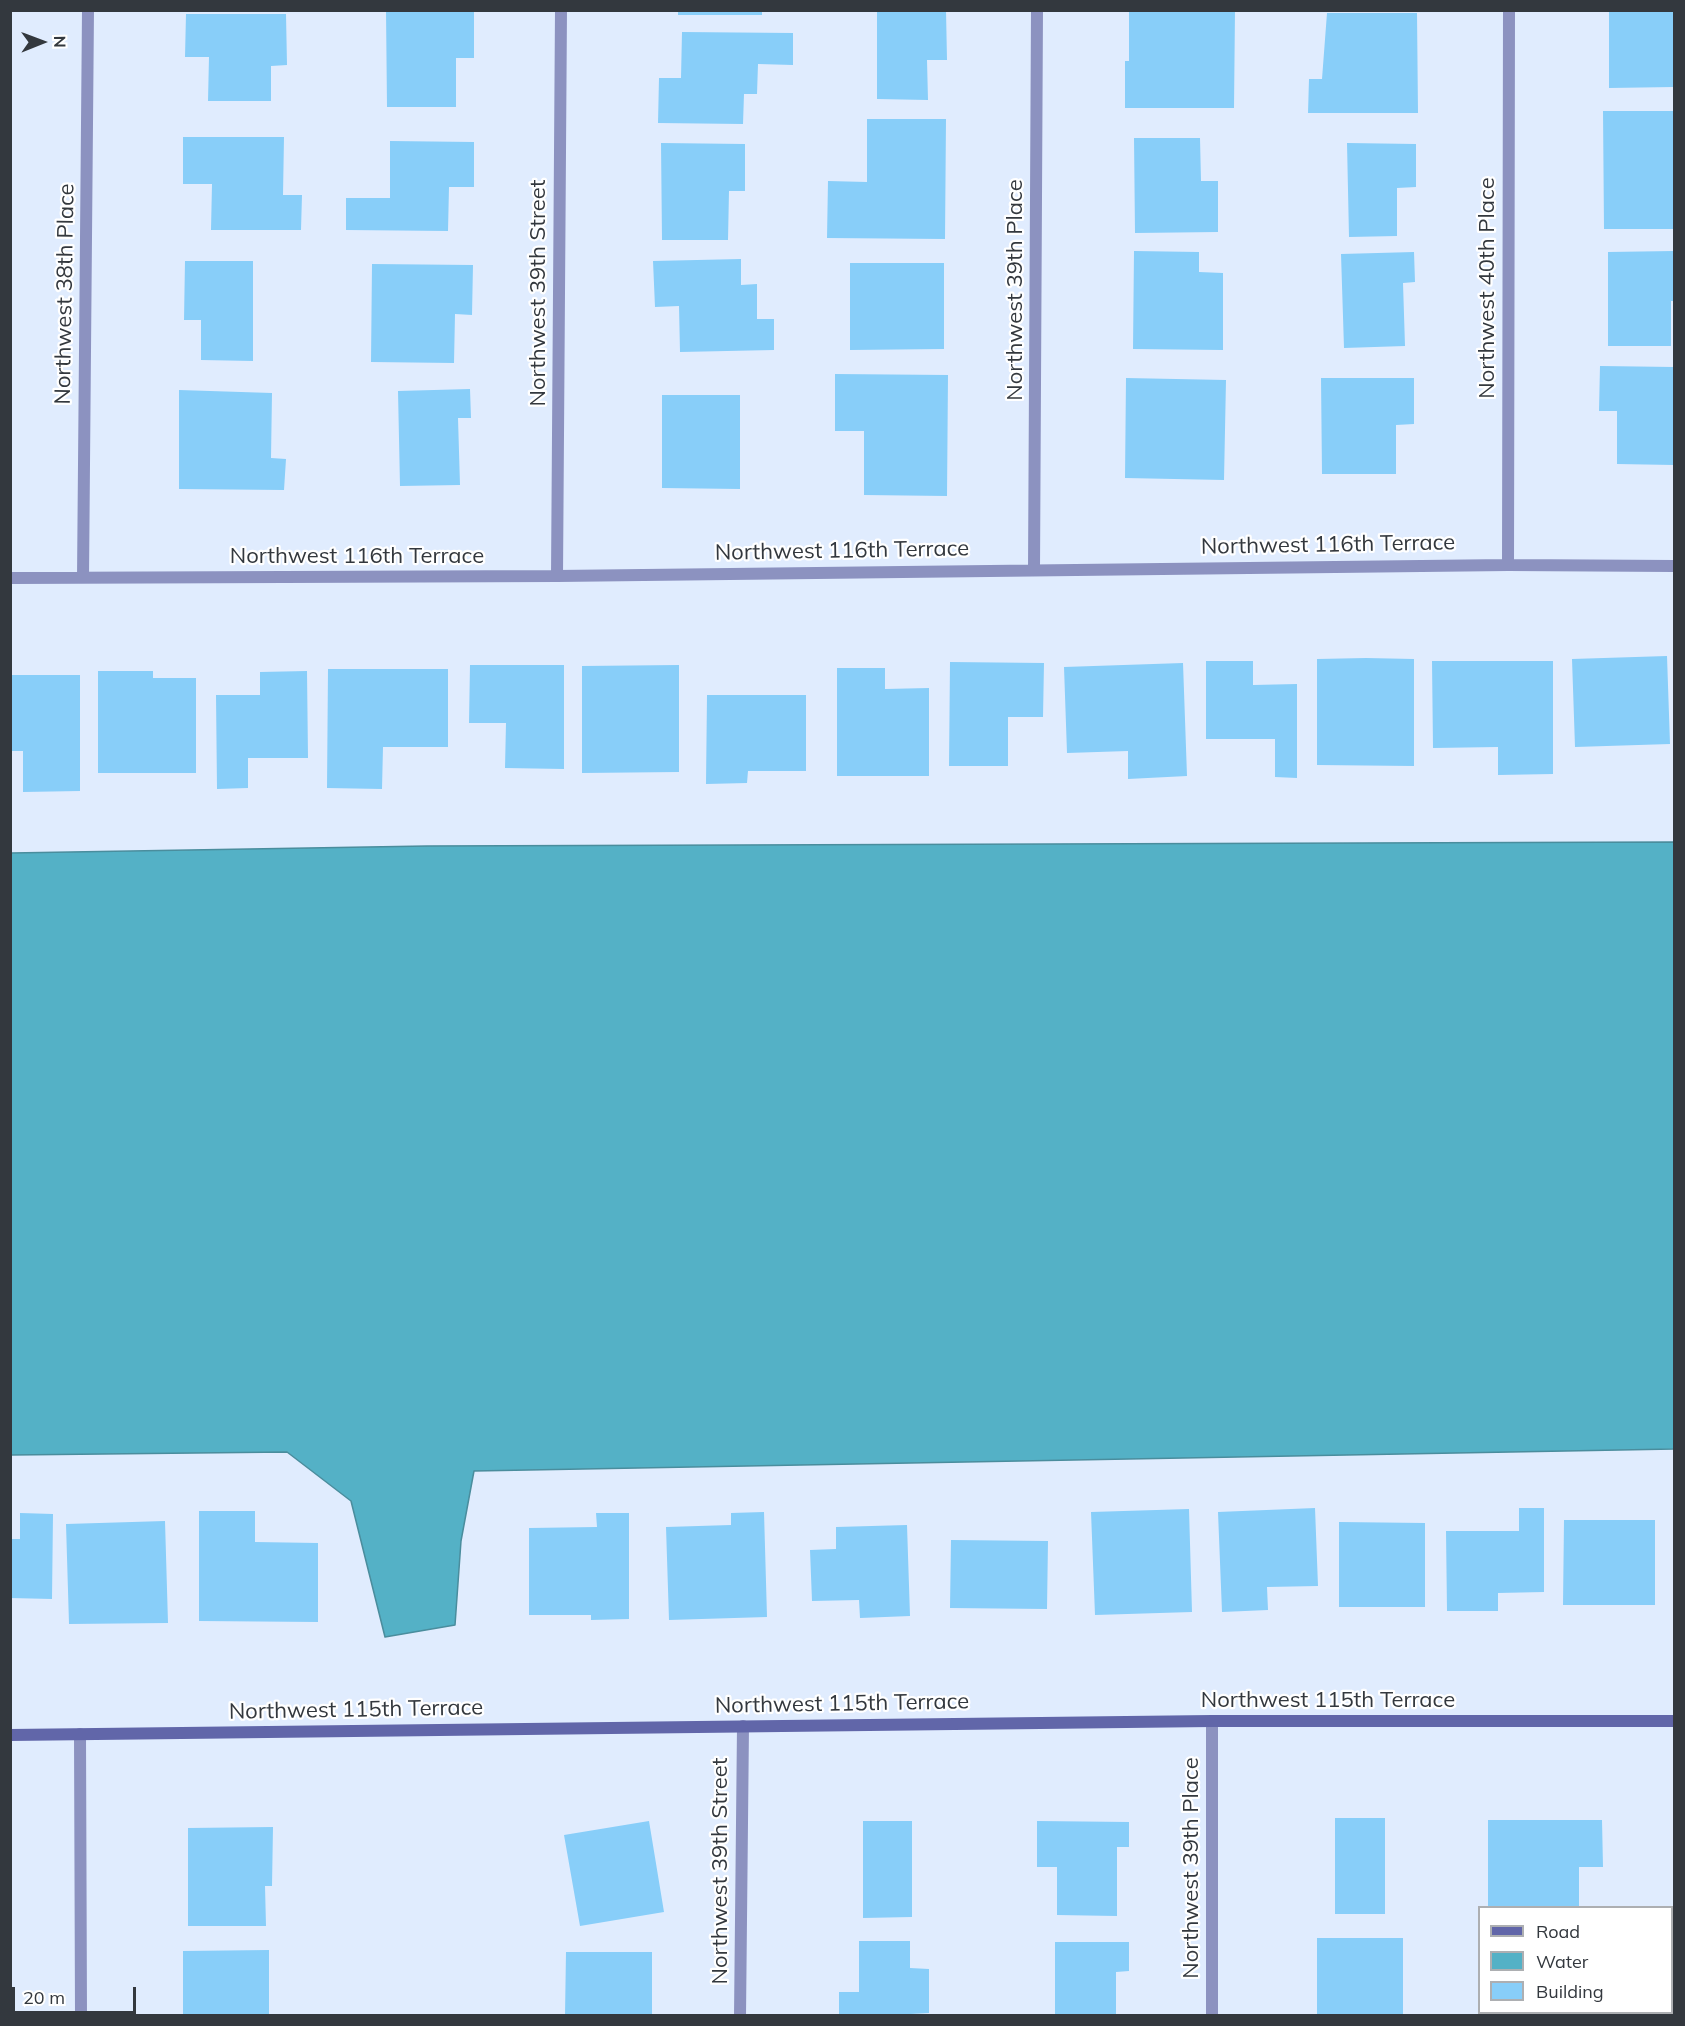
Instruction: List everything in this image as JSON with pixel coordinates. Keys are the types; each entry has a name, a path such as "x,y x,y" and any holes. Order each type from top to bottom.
{"street":[{"name":"Northwest 38th Place","path":"83,577 88,10"},
{"name":"Northwest 39th Street","path":"557,576 561,10"},
{"name":"Northwest 39th Place","path":"1034,569 1037,10"},
{"name":"Northwest 40th Place","path":"1508,565 1509,10"},
{"name":"Northwest 116th Terrace","path":"10,578 557,576 1508,565 1674,566"},
{"name":"Northwest 39th Place","path":"1212,1721 1212,2016"},
{"name":"Northwest 115th Terrace","path":"10,1735 1212,1721 1674,1721"},
{"name":"Northwest 39th Street","path":"740,2016 742,1726"},
{"path":"80,1734 81,2016"}],"water":[{"path":"1674,842 1674,1449 474,1471 461,1541 455,1625 385,1637 351,1501 287,1452 11,1455 11,853 427,846"}],"building":[{"path":"386,10 474,10 474,58 456,58 456,107 387,107"},
{"path":"678,10 762,10 762,15 678,15"},
{"path":"877,10 946,10 947,60 927,60 928,100 877,99"},
{"path":"1129,10 1235,10 1234,108 1125,108 1125,61 1129,61"},
{"path":"1609,10 1674,10 1674,87 1609,88"},
{"path":"1327,13 1417,13 1418,113 1308,113 1309,79 1322,79"},
{"path":"186,14 286,14 287,65 271,66 271,101 208,101 209,57 185,57"},
{"path":"682,32 793,33 793,65 758,64 757,94 744,94 743,124 658,123 659,78 681,78"},
{"path":"1603,111 1674,111 1674,229 1604,229"},
{"path":"867,119 946,119 945,239 827,238 828,181 867,182"},
{"path":"183,137 284,137 283,195 302,195 301,230 211,230 212,184 183,184"},
{"path":"1134,138 1200,138 1201,181 1218,181 1218,232 1135,233"},
{"path":"390,141 474,142 474,187 449,187 448,231 346,230 346,198 390,198"},
{"path":"661,143 745,144 745,191 729,191 728,240 662,240"},
{"path":"1347,143 1416,144 1416,187 1397,188 1397,236 1349,237"},
{"path":"1134,251 1199,252 1199,272 1223,273 1223,350 1133,349"},
{"path":"1674,251 1671,346 1608,346 1608,252"},
{"path":"1414,252 1415,282 1403,283 1405,346 1344,348 1341,254"},
{"path":"741,259 741,285 757,284 757,319 774,319 774,350 680,352 679,306 655,307 653,261"},
{"path":"185,261 253,261 253,361 201,360 201,320 184,320"},
{"path":"850,263 944,263 944,349 850,350"},
{"path":"372,264 473,265 472,315 455,314 454,363 371,362"},
{"path":"1600,366 1674,367 1674,465 1617,464 1617,411 1599,411"},
{"path":"835,374 948,375 947,496 864,495 864,431 835,431"},
{"path":"1126,378 1226,380 1224,480 1125,478"},
{"path":"1321,378 1414,378 1414,424 1396,425 1396,474 1322,474"},
{"path":"470,389 471,418 458,418 460,485 400,486 398,391"},
{"path":"179,390 272,393 271,458 286,459 284,490 179,489"},
{"path":"662,395 740,395 740,489 662,488"},
{"path":"1667,656 1670,744 1575,747 1572,659"},
{"path":"1317,659 1414,659 1414,766 1317,765"},
{"path":"1206,661 1253,661 1253,685 1297,684 1297,778 1275,777 1275,739 1206,739"},
{"path":"1432,661 1553,661 1553,774 1498,775 1498,747 1433,748"},
{"path":"950,662 1044,663 1043,717 1008,717 1008,766 949,766"},
{"path":"1183,663 1187,776 1128,779 1128,751 1067,753 1064,667"},
{"path":"470,665 564,665 564,769 505,768 506,723 469,723"},
{"path":"679,665 679,772 582,773 582,666"},
{"path":"837,668 885,668 885,689 929,688 929,776 837,776"},
{"path":"328,669 448,669 448,747 383,747 382,789 327,788"},
{"path":"98,671 153,671 153,678 196,678 196,773 98,773"},
{"path":"307,671 308,758 248,758 248,788 217,789 216,695 260,695 260,672"},
{"path":"10,675 80,675 80,791 23,792 23,751 10,751"},
{"path":"707,695 806,695 806,771 748,771 747,783 706,784"},
{"path":"1315,1508 1318,1586 1267,1587 1268,1610 1222,1612 1218,1512"},
{"path":"1519,1508 1544,1508 1544,1592 1498,1593 1498,1611 1447,1611 1446,1531 1519,1531"},
{"path":"1189,1509 1192,1612 1095,1615 1091,1512"},
{"path":"199,1511 255,1511 255,1542 318,1543 318,1622 199,1621"},
{"path":"764,1512 767,1617 669,1620 666,1527 731,1525 731,1513"},
{"path":"20,1513 53,1514 52,1599 10,1598 10,1539 20,1539"},
{"path":"596,1513 629,1513 629,1619 591,1620 591,1615 529,1615 529,1528 597,1527"},
{"path":"1564,1520 1655,1520 1655,1605 1563,1605"},
{"path":"165,1521 168,1623 69,1624 66,1524"},
{"path":"1339,1522 1425,1523 1425,1607 1339,1607"},
{"path":"907,1525 910,1616 860,1618 859,1600 812,1601 810,1550 836,1549 836,1527"},
{"path":"951,1540 1048,1541 1047,1609 950,1608"},
{"path":"1335,1818 1385,1818 1385,1914 1335,1914"},
{"path":"1488,1820 1602,1820 1603,1867 1579,1867 1579,1906 1488,1906"},
{"path":"649,1821 664,1912 580,1926 564,1835"},
{"path":"863,1821 912,1821 912,1917 863,1918"},
{"path":"1037,1821 1129,1822 1129,1847 1117,1847 1117,1916 1057,1915 1057,1867 1037,1867"},
{"path":"273,1827 272,1886 265,1886 266,1926 188,1926 188,1828"},
{"path":"1317,1938 1403,1938 1403,2016 1317,2016"},
{"path":"859,1941 910,1941 910,1968 929,1969 929,2013 911,2014 911,2016 839,2016 839,1992 859,1992"},
{"path":"1055,1942 1129,1942 1129,1971 1116,1972 1116,2016 1055,2016"},
{"path":"269,1950 269,2016 183,2016 183,1951"},
{"path":"566,1952 652,1952 652,2016 565,2016"},
{"path":"1482,2014 1578,2014 1578,2016 1482,2016"}]}
